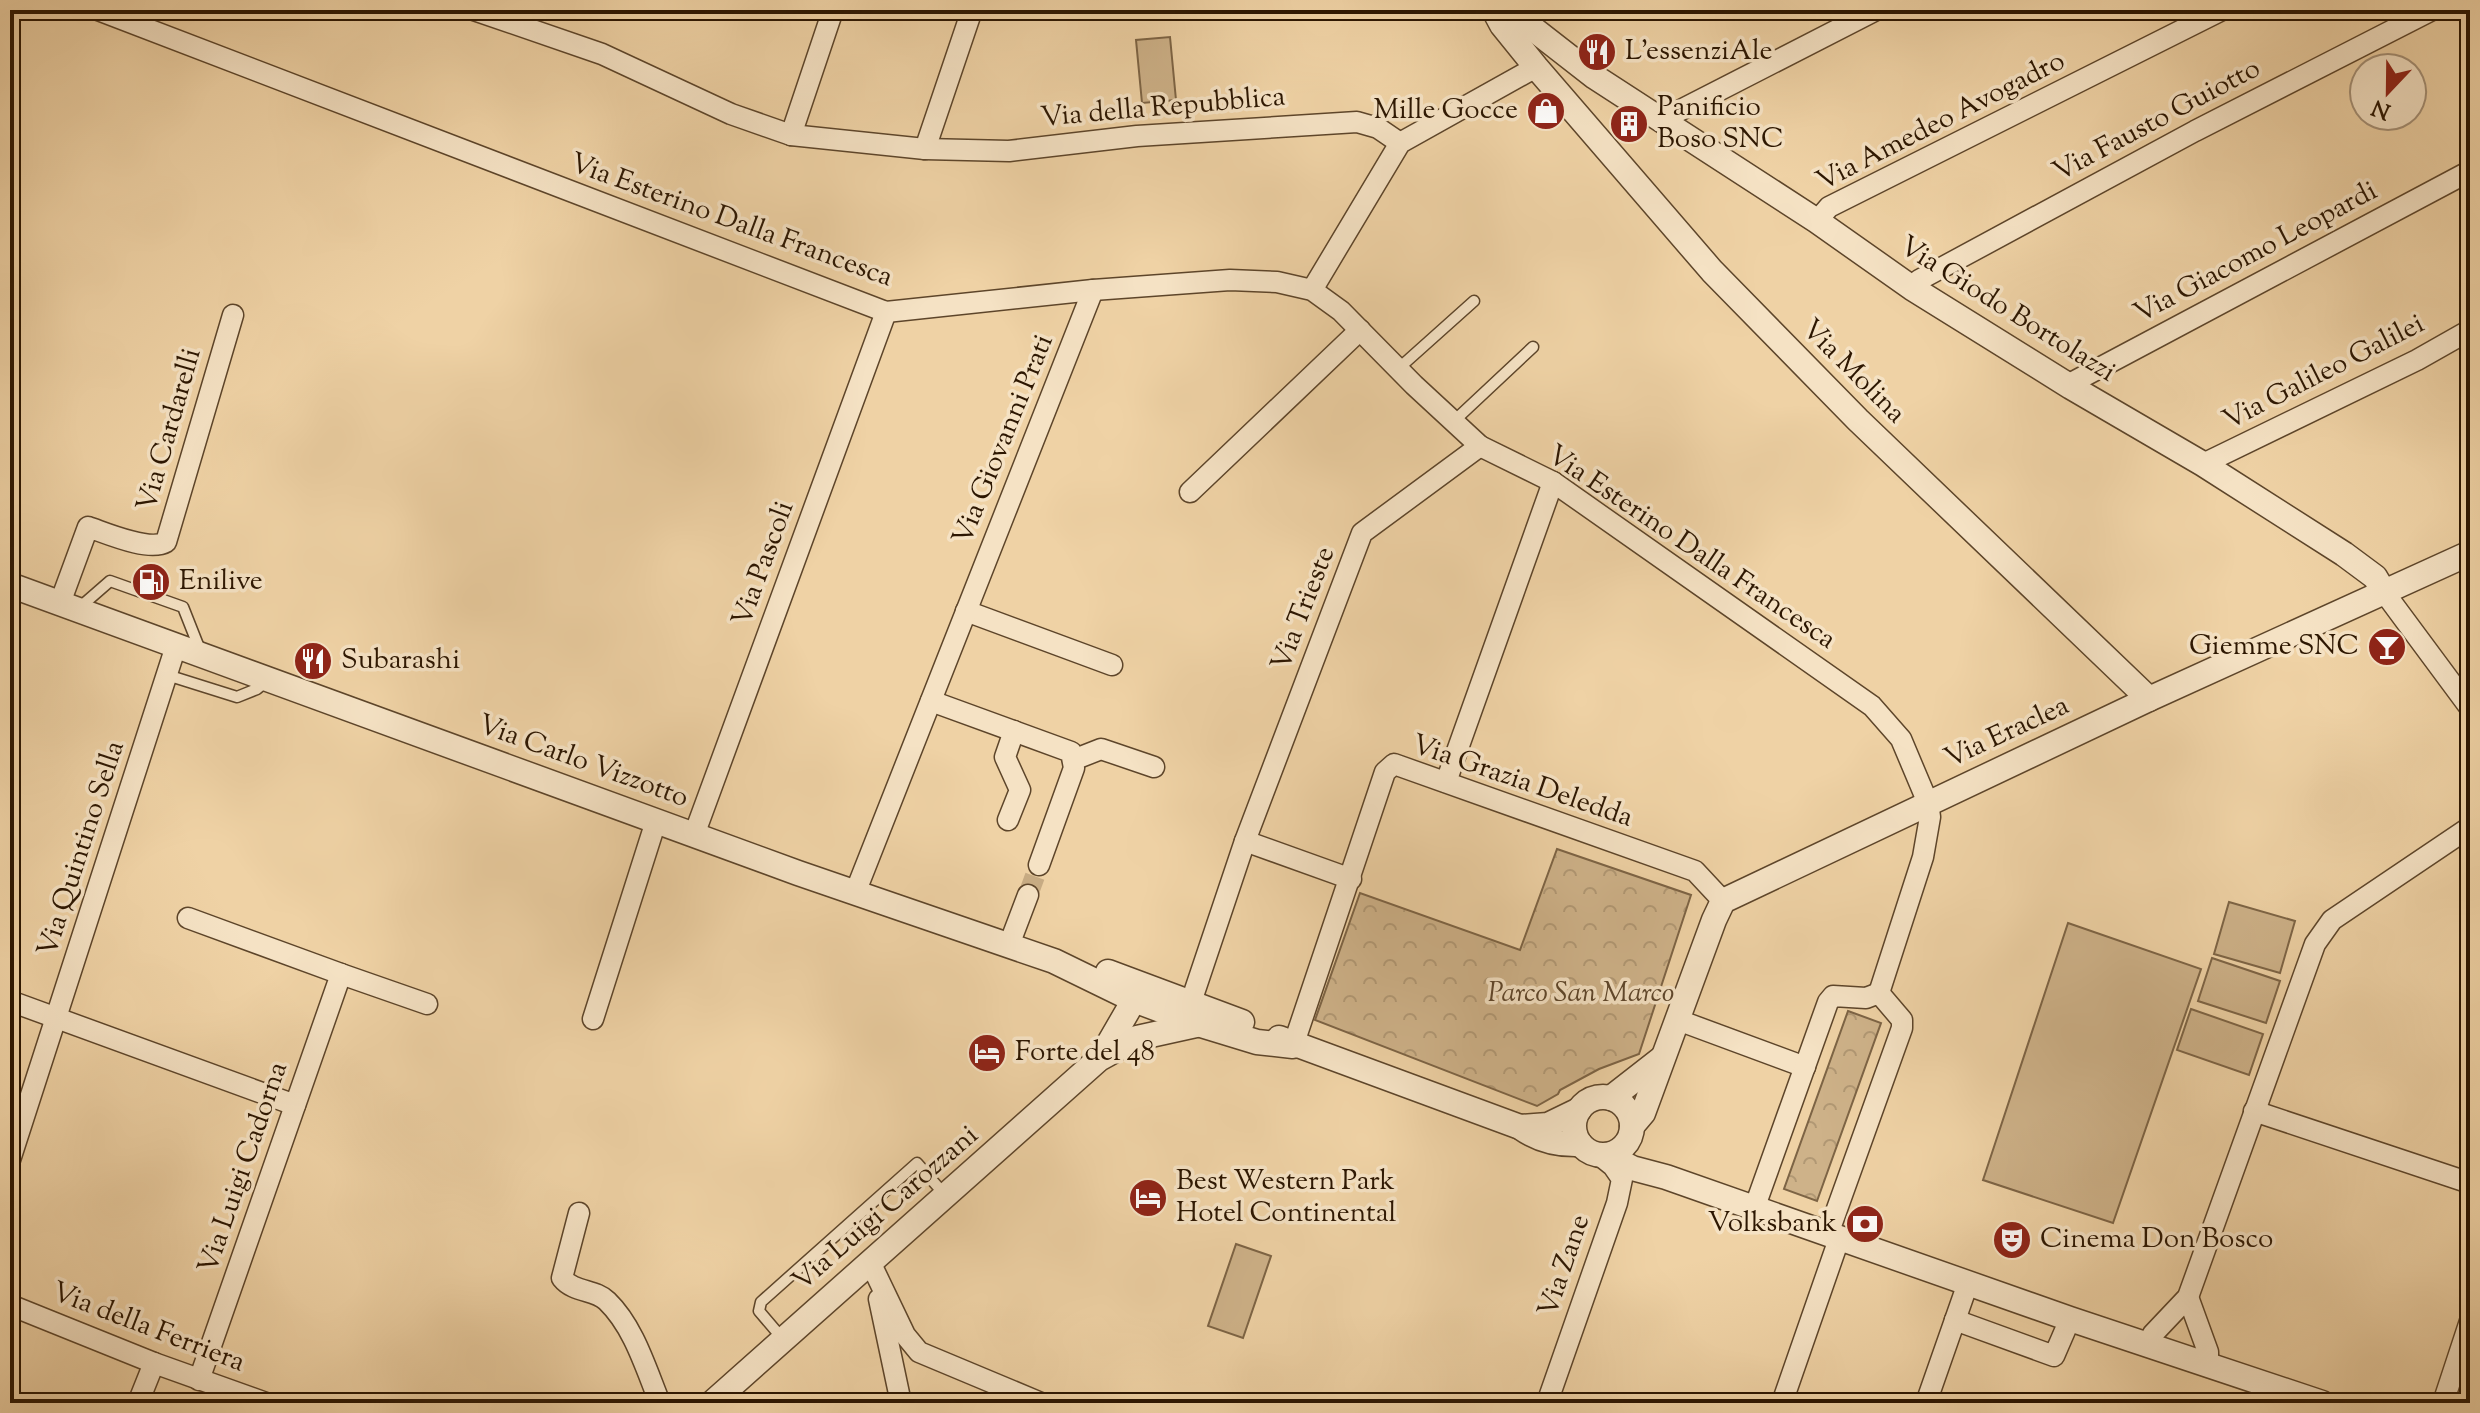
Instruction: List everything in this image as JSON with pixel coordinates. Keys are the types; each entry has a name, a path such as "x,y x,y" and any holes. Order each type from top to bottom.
{"street":[{"name":"Via Esterino Dalla Francesca","path":"98,10 886,312 1093,290 1230,280 1277,282 1312,290 1341,311 1480,446 1553,482 1872,706 1901,739 1928,803"},
{"name":"Via della Repubblica","path":"474,10 514,16 731,114 791,135 925,149 1009,151 1137,136 1357,122 1378,128 1400,143"},
{"path":"791,135 833,10"},
{"path":"925,149 972,10"},
{"path":"1312,290 1400,143 1536,67 1502,25 1494,10"},
{"name":"Via Giodo Bortolazzi","path":"1509,10 1595,77 1817,221 1912,288 2071,387 2203,464 2360,565 2375,577 2384,592"},
{"path":"1664,121 1876,10"},
{"name":"Via Amedeo Avogadro","path":"1817,221 1829,207 2222,10"},
{"name":"Via Fausto Guiotto","path":"1912,288 1919,280 2195,131 2432,10"},
{"name":"Via Giodo Bortolazzi","path":"1536,67 1546,62 1557,62 1577,73 1595,77"},
{"name":"Via Molina","path":"1536,67 1712,271 1858,420 2149,699"},
{"name":"Via Giacomo Leopardi","path":"2071,387 2075,381 2470,171"},
{"name":"Via Giovanni Prati","path":"855,893 1093,290"},
{"name":"Via Pascoli","path":"694,835 886,312"},
{"name":"Via Cardarelli","path":"69,606 88,527 150,546 166,542 233,315"},
{"path":"1190,492 1360,330"},
{"name":"Via Galileo Galilei","path":"2203,464 2417,360 2470,330"},
{"name":"Via Trieste","path":"1193,996 1245,841 1362,533 1480,446"},
{"path":"1446,782 1553,482"},
{"name":"Via Eraclea","path":"1723,901 2149,699 2470,553"},
{"name":"Via Carlo Vizzotto","path":"10,585 855,893 1054,961 1149,999"},
{"path":"2384,592 2470,708"},
{"path":"966,611 1112,665"},
{"name":"Via Quintino Sella","path":"10,1160 176,646"},
{"path":"931,701 1071,752 1074,768 1039,865"},
{"path":"1008,820 1020,790 1005,757 1014,731"},
{"path":"1073,760 1101,749 1154,767"},
{"name":"Via Grazia Deledda","path":"1293,1046 1385,772 1394,764 1695,871 1723,901"},
{"path":"1879,993 1923,857 1930,817 1928,803"},
{"path":"593,1019 656,821"},
{"path":"2148,1343 2188,1297 2315,944 2332,920 2470,827"},
{"path":"1245,841 1351,879"},
{"path":"1009,945 1028,895"},
{"path":"1579,1110 1574,1131 1596,1151 1621,1149 1643,1113 1723,901"},
{"path":"188,918 427,1004"},
{"name":"Via Luigi Cadorna","path":"199,1380 341,974"},
{"path":"1754,1209 1828,1002 1833,996 1866,998 1879,993"},
{"path":"1782,1403 1902,1028 1902,1020 1879,993"},
{"path":"1149,999 1228,1023 1243,1023 1293,1046 1520,1127 1542,1140 1596,1151 1632,1168 1666,1177 2070,1319 2322,1403"},
{"path":"1149,999 1198,1024 1257,1042 1293,1046"},
{"name":"Via Luigi Carozzani","path":"1137,1038 1149,999"},
{"name":"Via Luigi Carozzani","path":"712,1403 1099,1059 1149,999"},
{"path":"10,1001 295,1105"},
{"path":"1678,1020 1805,1067"},
{"name":"Via Luigi Carozzani","path":"1099,1059 1137,1038 1198,1024"},
{"path":"1520,1127 1548,1125 1579,1110 1590,1100 1611,1098 1663,1058"},
{"path":"1611,1098 1628,1111 1643,1157 1666,1177"},
{"path":"2254,1111 2470,1183"},
{"name":"Via Zane","path":"1547,1403 1617,1203 1622,1179 1596,1151"},
{"path":"579,1213 562,1278 569,1287 605,1298 634,1340 660,1403"},
{"path":"871,1264 905,1335 919,1352 1041,1403"},
{"path":"871,1264 901,1403"},
{"path":"1926,1403 1968,1283"},
{"path":"2188,1297 2208,1352 2208,1364"},
{"name":"Via della Ferriera","path":"10,1305 154,1363 266,1403"},
{"path":"1955,1320 2054,1356 2070,1319"},
{"path":"2443,1403 2470,1321"},
{"path":"895,1374 907,1359 919,1352"},
{"path":"138,1403 154,1363"}],"lane":[{"path":"1398,369 1474,301"},
{"path":"1453,422 1533,347"},
{"path":"69,606 110,581 183,607 201,655"},
{"path":"167,675 237,697 257,689 270,679"},
{"path":"783,1340 759,1311 761,1302 917,1163 946,1197"}],"green space":[{"path":"1170,37 1176,100 1142,103 1136,40"},
{"name":"Parco San Marco","path":"1557,849 1691,895 1639,1054 1599,1069 1537,1106 1315,1020 1360,893 1520,950"},
{"path":"2229,902 2295,921 2280,973 2214,954"},
{"path":"2068,923 2201,969 2113,1223 1983,1180"},
{"path":"2212,958 2280,981 2266,1023 2198,1001"},
{"path":"2191,1009 2263,1034 2249,1075 2177,1050"},
{"path":"1848,1011 1881,1023 1817,1201 1784,1189"},
{"path":"1236,1244 1271,1256 1243,1338 1208,1326"}],"tunnel":[{"path":"1028,895 1039,865"}],"place":[{"name":"L'essenziAle","path":"1597,52"},
{"name":"Mille Gocce","path":"1546,111"},
{"name":"Panificio Boso SNC","path":"1629,124"},
{"name":"Enilive","path":"151,582"},
{"name":"Giemme SNC","path":"2387,647"},
{"name":"Subarashi","path":"313,661"},
{"name":"Forte del 48","path":"987,1053"},
{"name":"Best Western Park Hotel Continental","path":"1148,1198"},
{"name":"Volksbank","path":"1865,1224"},
{"name":"Cinema Don Bosco","path":"2012,1240"}]}
